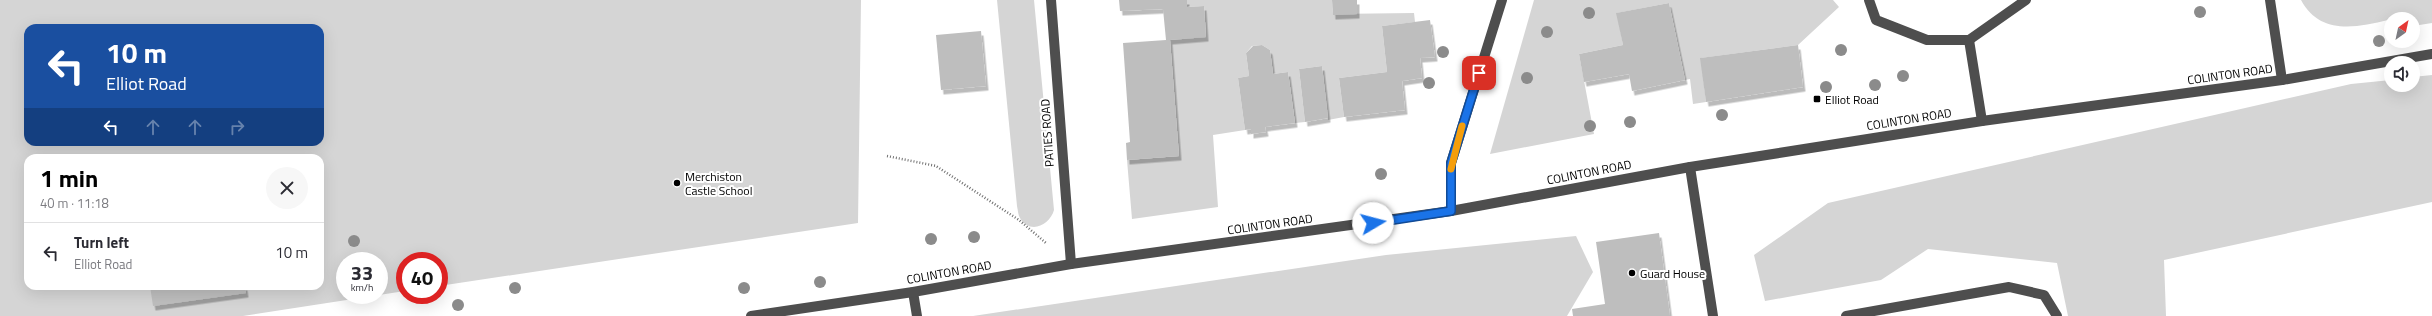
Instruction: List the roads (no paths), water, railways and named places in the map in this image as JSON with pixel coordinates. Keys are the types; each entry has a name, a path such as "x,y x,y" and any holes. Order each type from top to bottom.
{"street":[{"name":"PATIES ROAD","path":"1050,0 1071,264"},
{"path":"1451,211 1451,163 1502,0"},
{"path":"1869,0 1876,20 1927,40 1969,40 2026,0"},
{"path":"2270,0 2282,80"},
{"path":"1969,40 1982,121"},
{"name":"COLINTON ROAD","path":"751,316 913,292 1071,264 1451,211 1690,167 1982,121 2282,80 2432,54"},
{"path":"1690,167 1713,316"},
{"path":"1846,316 2009,287 2044,295 2057,316"},
{"path":"913,292 917,316"}],"place":[{"name":"Elliot Road","path":"1817,99"},
{"name":"Merchiston Castle School","path":"677,183"},
{"name":"Guard House","path":"1632,273"}]}
